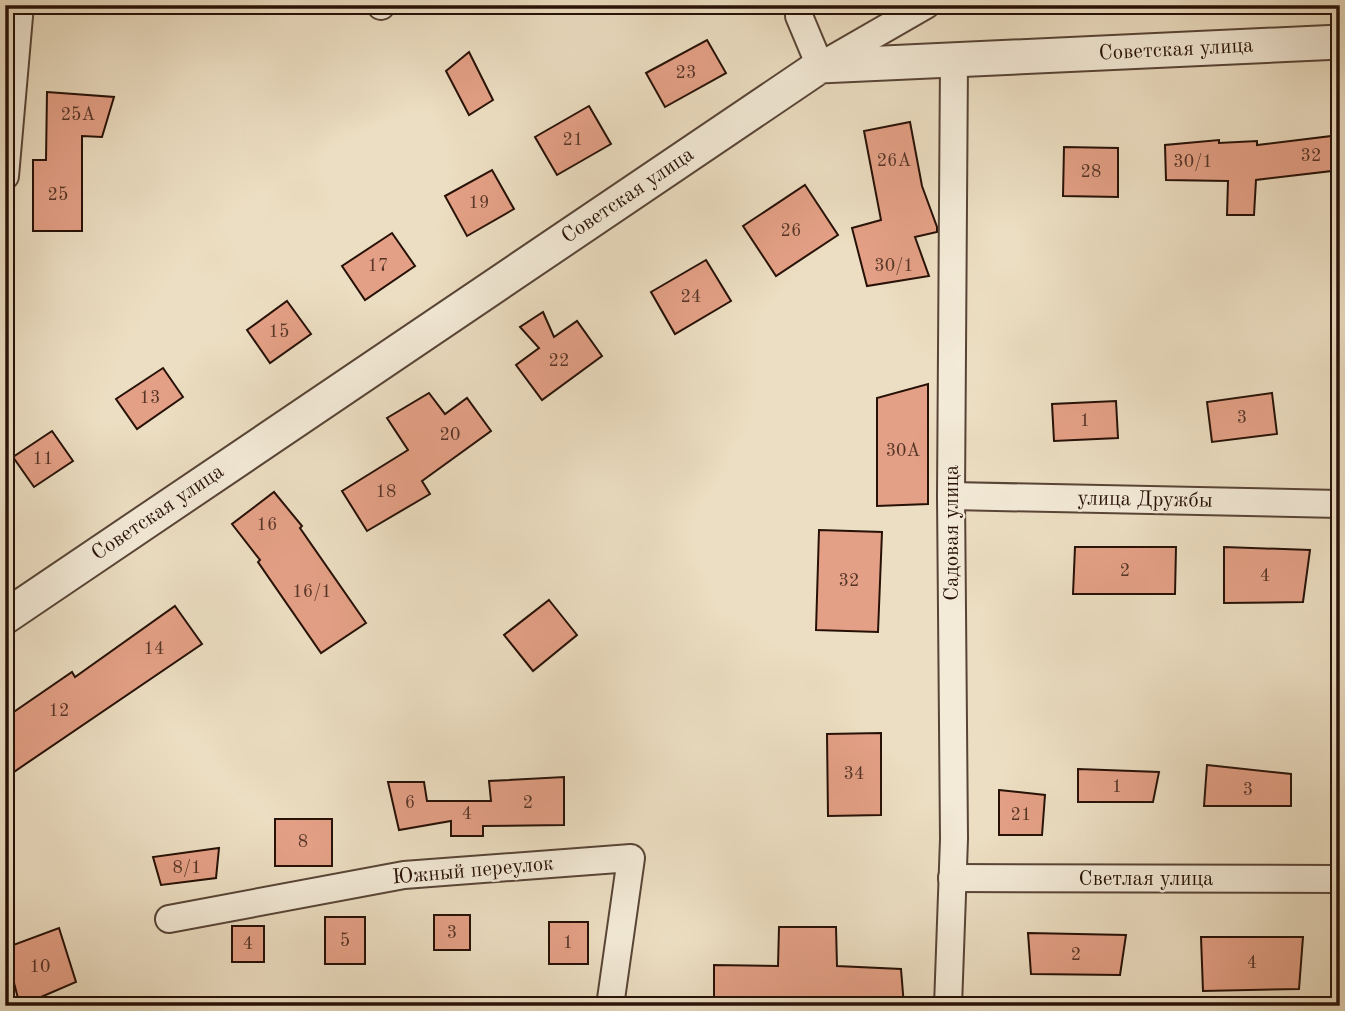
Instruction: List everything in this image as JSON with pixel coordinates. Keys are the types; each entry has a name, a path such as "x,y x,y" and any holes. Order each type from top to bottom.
{"street":[{"path":"5,176 20,5"},
{"path":"799,5 799,16 820,66 926,5"},
{"name":"Советская улица","path":"5,617 820,66 1340,42"},
{"name":"Садовая улица","path":"948,1006 954,839 951,496 954,60"},
{"name":"улица Дружбы","path":"951,496 1340,505"},
{"name":"Южный переулок","path":"169,919 404,875 631,858 610,1006"},
{"name":"Светлая улица","path":"952,878 1340,879"}],"building":[{"path":"707,40 726,73 665,107 646,73"},
{"path":"469,52 493,100 469,115 446,71"},
{"path":"47,92 114,97 102,137 82,136 82,231 33,231 33,160 46,160"},
{"path":"589,106 611,144 557,175 535,137"},
{"path":"910,122 922,186 937,227 937,232 915,237 929,276 867,286 852,228 881,220 864,131"},
{"path":"1340,135 1340,170 1256,180 1254,215 1227,215 1228,181 1166,180 1165,145 1219,140 1219,143 1257,141 1257,145"},
{"path":"1064,147 1118,148 1118,197 1063,196"},
{"path":"492,170 514,209 467,236 445,196"},
{"path":"805,185 838,235 776,276 743,226"},
{"path":"392,233 415,266 365,300 342,266"},
{"path":"706,260 731,301 675,334 651,292"},
{"path":"287,301 311,334 270,363 247,330"},
{"path":"543,312 554,337 577,321 602,356 542,400 516,365 539,348 520,327"},
{"path":"163,368 183,397 137,429 116,399"},
{"path":"928,384 928,504 877,506 877,398"},
{"path":"429,393 445,414 467,398 491,431 422,481 430,494 367,531 342,491 408,450 387,418"},
{"path":"1272,393 1277,434 1212,442 1207,402"},
{"path":"1116,401 1118,438 1054,441 1052,404"},
{"path":"52,431 73,461 34,487 13,457"},
{"path":"274,492 302,526 300,528 366,623 321,653 258,562 260,560 232,524"},
{"path":"819,530 882,532 878,632 816,630"},
{"path":"1075,547 1176,547 1175,594 1073,594"},
{"path":"1224,547 1310,550 1303,602 1224,603"},
{"path":"549,600 577,635 533,671 504,635"},
{"path":"175,606 202,644 5,778 5,718 72,672 75,677"},
{"path":"881,733 881,815 828,816 827,734"},
{"path":"1207,765 1291,774 1291,806 1204,806"},
{"path":"1078,769 1159,772 1153,802 1078,802"},
{"path":"564,777 564,825 483,826 483,836 451,836 451,821 399,830 388,782 424,782 427,801 491,801 489,781"},
{"path":"999,790 1045,795 1042,835 999,835"},
{"path":"275,819 332,819 332,866 275,866"},
{"path":"219,848 216,878 161,885 153,857"},
{"path":"434,915 470,915 470,950 434,950"},
{"path":"325,917 365,917 365,964 325,964"},
{"path":"549,922 588,922 588,964 549,964"},
{"path":"232,926 264,926 264,962 232,962"},
{"path":"779,927 836,927 837,966 901,969 904,1006 714,1006 714,965 778,966"},
{"path":"59,928 76,982 20,1006 5,948"},
{"path":"1028,933 1126,935 1120,975 1031,974"},
{"path":"1201,937 1303,937 1299,989 1203,991"}]}
